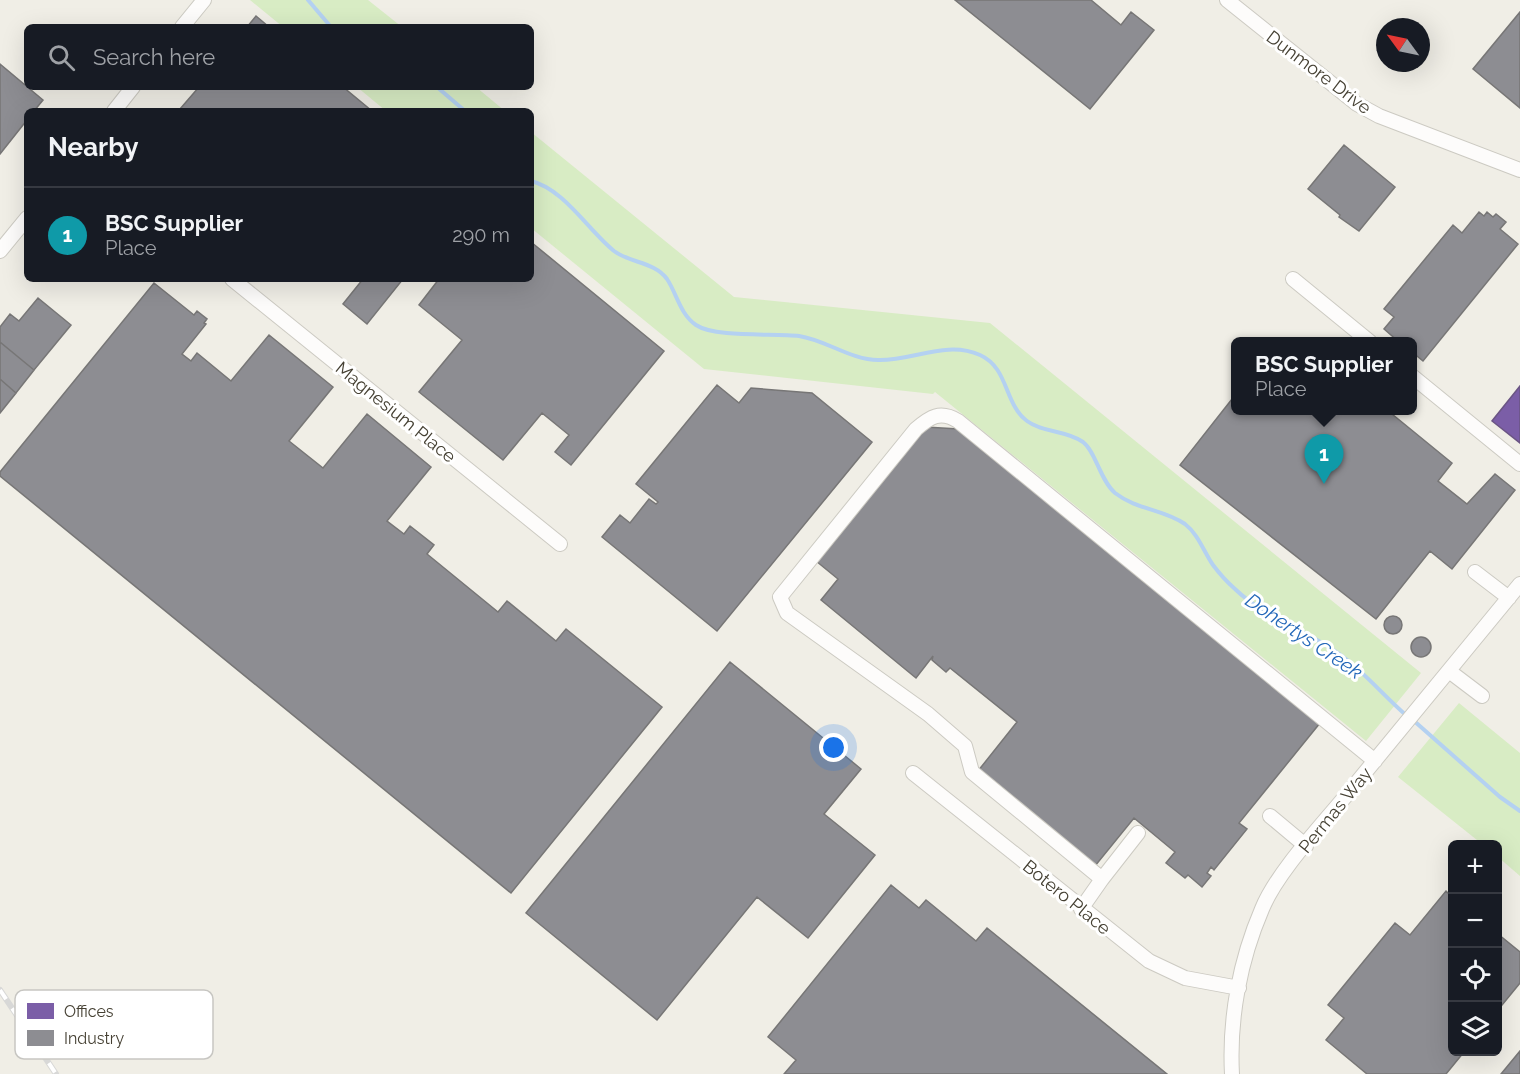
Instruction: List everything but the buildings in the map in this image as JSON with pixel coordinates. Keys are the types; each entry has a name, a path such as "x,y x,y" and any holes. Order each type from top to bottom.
{"street":[{"path":"184,24 204,0"},
{"name":"Dunmore Drive","path":"1227,0 1357,104 1379,116 1520,170"},
{"path":"116,108 131,90"},
{"path":"0,251 24,222"},
{"path":"1293,279 1364,337"},
{"name":"Magnesium Place","path":"236,282 560,544"},
{"path":"1417,379 1520,464"},
{"path":"1102,879 972,772 965,746 928,714 787,613 782,604 780,597 786,587 916,429 933,416 948,415 958,421 1375,761"},
{"path":"1475,572 1509,598"},
{"name":"Permas Way","path":"1232,1074 1234,1012 1245,955 1262,907 1279,880 1306,846 1520,584"},
{"path":"1449,671 1482,696"},
{"name":"Botero Place","path":"913,773 1149,962 1185,978 1239,988"},
{"path":"1270,816 1306,846"},
{"path":"1081,909 1138,833"}],"green space":[{"path":"250,0 368,0 398,24 279,24"},
{"path":"361,90 480,90 501,108 382,108"},
{"path":"534,134 734,297 990,323 1421,673 1366,741 935,392 933,394 704,369 534,230"},
{"path":"1459,703 1520,753 1520,876 1502,860 1502,840 1477,840 1398,777"}],"waterway":[{"name":"Dohertys Creek","path":"308,0 328,24"},
{"name":"Dohertys Creek","path":"440,90 462,108"},
{"name":"Dohertys Creek","path":"534,182 543,185 565,201 614,251 662,273 686,315 696,325 705,329 730,333 799,336 819,341 858,357 878,360 942,350 967,351 980,355 996,368 1014,405 1027,421 1040,428 1069,435 1083,442 1115,493 1132,503 1168,515 1185,524 1197,538 1213,565 1235,589 1274,617 1342,656 1407,716"},
{"name":"Dohertys Creek","path":"1413,720 1500,797 1520,811"}],"railway":[{"path":"0,990 15,1012"},
{"path":"46,1059 56,1074"}],"place":[{"name":"BSC Supplier","path":"1324,484"}]}
